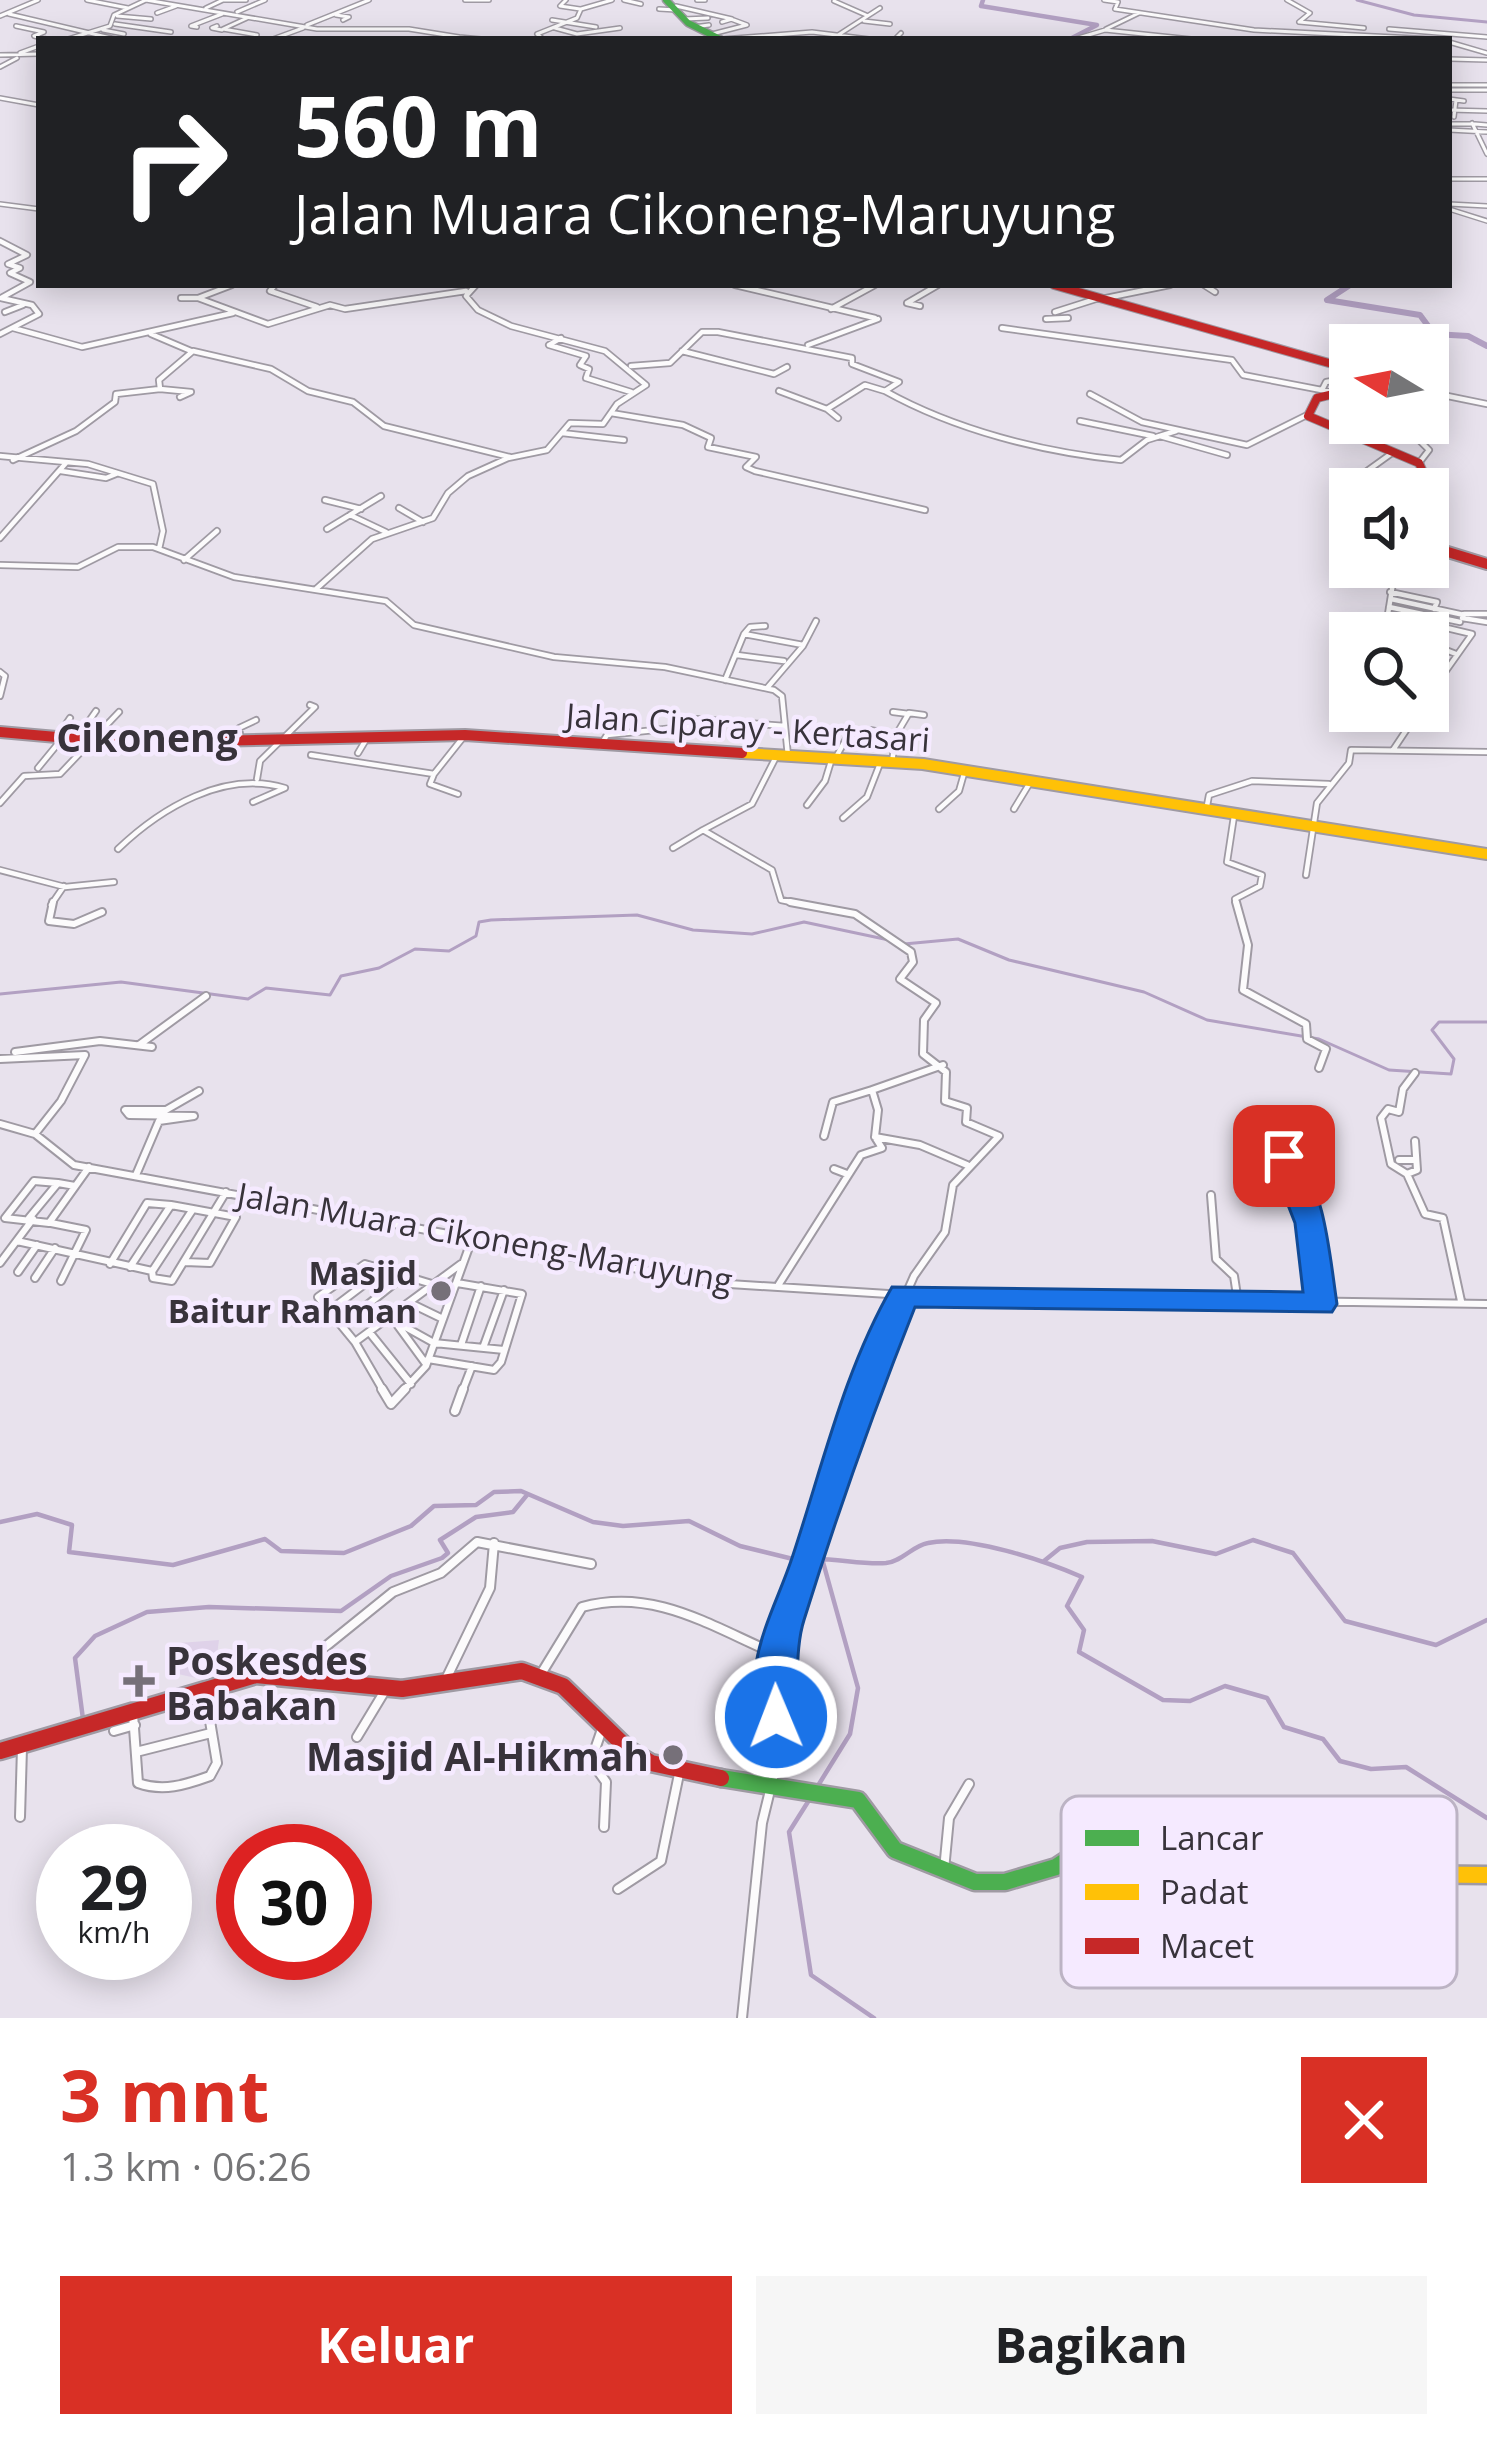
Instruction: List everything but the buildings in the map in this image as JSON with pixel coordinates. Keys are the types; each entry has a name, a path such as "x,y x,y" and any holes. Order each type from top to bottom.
{"main road":[{"path":"677,12 716,34"},
{"path":"1065,288 1329,373"},
{"path":"1327,391 1314,400 1307,415 1420,468"},
{"path":"1449,552 1487,563"},
{"name":"Jalan Ciparay - Kertasari","path":"0,732 95,742 465,735 887,761 1487,854"},
{"path":"0,1751 134,1718 204,1687 256,1675 291,1674 386,1689 443,1685 516,1670 541,1674 639,1762 680,1773 772,1781 859,1801 891,1847 944,1874 983,1882 1026,1877 1061,1863"},
{"path":"1457,1875 1487,1875"}],"street":[{"path":"0,16 38,0"},
{"path":"123,24 146,0 314,31 409,29 453,36"},
{"path":"203,9 223,0 246,0"},
{"path":"234,14 266,0"},
{"path":"278,36 365,0"},
{"path":"469,0 489,0"},
{"path":"566,0 570,1 560,6 580,12"},
{"path":"539,36 612,0"},
{"path":"624,0 641,4"},
{"path":"697,0 705,1"},
{"path":"1104,0 1118,2 1114,8 1256,30 1333,29 1405,36"},
{"path":"1287,0 1310,13 1300,22 1487,37"},
{"path":"825,3 837,1 870,16"},
{"path":"87,3 151,19"},
{"path":"157,13 179,4"},
{"path":"836,36 880,8"},
{"path":"677,12 708,18"},
{"path":"677,12 746,25 716,34"},
{"path":"180,29 225,13"},
{"path":"1085,36 1143,13"},
{"path":"9,14 104,36"},
{"path":"111,23 115,15 130,14"},
{"path":"333,15 349,17 343,20"},
{"path":"218,29 250,17"},
{"path":"312,17 323,19"},
{"path":"551,20 615,30"},
{"path":"722,22 731,20"},
{"path":"861,20 890,24"},
{"path":"77,36 111,23 171,32"},
{"path":"270,28 285,23"},
{"path":"16,26 44,32 36,36"},
{"path":"191,26 250,34"},
{"path":"555,28 578,34 599,26"},
{"path":"100,29 124,34"},
{"path":"1106,30 1163,36"},
{"path":"898,36 901,33"},
{"path":"716,34 850,36"},
{"path":"1480,38 1487,37"},
{"path":"1452,43 1487,53"},
{"path":"0,67 36,47"},
{"path":"0,55 36,54"},
{"path":"1452,59 1487,61"},
{"path":"1452,88 1487,84"},
{"path":"28,101 36,97"},
{"path":"0,98 36,104"},
{"path":"1452,99 1487,130"},
{"path":"1452,123 1487,111"},
{"path":"1452,125 1460,134 1472,119"},
{"path":"1472,119 1487,154"},
{"path":"1452,123 1472,119 1487,130"},
{"path":"1452,178 1487,179"},
{"path":"0,204 36,208"},
{"path":"1452,207 1487,206"},
{"path":"1452,208 1487,221"},
{"path":"0,241 27,255 8,264 20,267 10,272 30,282 1,298 26,304 39,314 0,334"},
{"path":"8,255 18,260"},
{"path":"181,298 199,298 224,288"},
{"path":"272,288 270,291 320,308"},
{"path":"199,298 270,324 320,308 471,288"},
{"path":"747,288 878,319 859,332 838,340 822,337 805,347"},
{"path":"831,310 869,288"},
{"path":"920,306 907,303 933,288"},
{"path":"1046,320 1070,318 1058,312 1100,298 1154,288"},
{"path":"1209,288 1215,292"},
{"path":"316,589 372,539 439,513 447,494 464,480 510,457 548,450 570,423 603,424 631,392 646,385 630,366 602,349 494,321 470,302 466,291"},
{"path":"847,300 860,304"},
{"path":"5,312 26,304"},
{"path":"65,353 74,347 233,313"},
{"path":"13,328 74,347"},
{"path":"1002,328 1232,360 1245,376 1327,391"},
{"path":"630,366 667,364 703,331 852,358 852,364 900,383 885,391"},
{"path":"148,333 193,351 276,371 308,391 353,402 386,426 510,457"},
{"path":"561,338 549,345 585,355 580,365 589,369 586,378 631,392"},
{"path":"160,389 159,380 193,351"},
{"path":"682,351 773,374 787,367"},
{"path":"827,409 854,393 851,389 869,385 911,406 1043,450 1099,459 1121,460 1176,431"},
{"path":"13,460 88,424 115,402 116,394 160,389 191,392 180,397"},
{"path":"779,392 827,409 838,418"},
{"path":"1090,394 1099,406 1176,431 1251,446 1307,415"},
{"path":"1449,396 1487,404"},
{"path":"611,413 685,426 711,438 709,447 756,457 746,466 755,475 820,483 925,510"},
{"path":"1080,421 1227,455"},
{"path":"562,433 624,440"},
{"path":"1418,463 1429,450 1423,444"},
{"path":"1371,468 1392,453"},
{"path":"0,457 66,463 154,484 152,495 165,527 159,549"},
{"path":"0,538 66,463"},
{"path":"61,471 106,478 116,473"},
{"path":"327,529 381,496"},
{"path":"325,500 361,509"},
{"path":"399,508 423,522"},
{"path":"350,514 389,534"},
{"path":"184,560 217,531"},
{"path":"0,565 78,567 118,547 159,549 254,582 390,603 414,625 554,657 664,667 767,688 782,696 782,756 755,801 673,848"},
{"path":"1392,588 1394,616 1487,618"},
{"path":"1390,599 1461,621 1472,636 1449,665"},
{"path":"767,688 784,662 803,645 815,621"},
{"path":"725,680 744,634 750,626 765,626"},
{"path":"744,634 803,645"},
{"path":"798,634 809,636"},
{"path":"1449,651 1456,654"},
{"path":"737,655 784,662"},
{"path":"0,672 5,676 0,696"},
{"path":"257,778 260,760 286,740 315,707 310,705"},
{"path":"38,768 96,711"},
{"path":"0,803 22,777 58,776 119,712"},
{"path":"893,712 924,715"},
{"path":"843,818 867,797 909,714"},
{"path":"64,740 70,718"},
{"path":"600,746 607,735 661,733 693,726 698,719 785,726"},
{"path":"241,740 239,728 256,720"},
{"path":"870,730 912,738"},
{"path":"1393,750 1405,732"},
{"path":"458,794 430,784 465,735"},
{"path":"358,753 367,738"},
{"path":"807,805 846,740"},
{"path":"1306,875 1317,803 1349,764 1351,749 1487,752"},
{"path":"311,754 434,774"},
{"path":"939,809 959,791 965,770"},
{"path":"118,849 167,809 257,778 285,789 253,802"},
{"path":"1206,811 1212,792 1265,779 1331,784"},
{"path":"1014,809 1031,781"},
{"path":"1234,817 1227,862 1262,875 1260,886 1234,898 1248,945 1244,990 1307,1025 1307,1038 1326,1049 1318,1068"},
{"path":"703,830 772,870 782,900 850,913 899,943 914,958 900,979 936,1003 924,1019 923,1054 943,1065 951,1083 946,1102 968,1110 966,1122 999,1136 967,1166 950,1191 940,1241 904,1295 832,1472 808,1563 776,1654 772,1781 762,1823 760,1881 742,2018"},
{"path":"0,870 64,886 114,882"},
{"path":"64,886 50,905 50,921 76,923 102,912"},
{"path":"139,1045 206,997"},
{"path":"0,1058 30,1046 152,1047"},
{"path":"0,1058 85,1054 61,1101 35,1134"},
{"path":"824,1136 833,1102 943,1065"},
{"path":"1415,1073 1403,1089 1400,1112 1388,1109 1381,1118 1391,1164 1408,1174 1425,1214 1443,1218 1449,1231 1461,1301"},
{"path":"136,1175 159,1120 194,1116 129,1115 125,1110 166,1109 199,1090"},
{"path":"779,1284 793,1251 825,1218 843,1170 862,1155 882,1148 875,1137 878,1110 872,1090"},
{"path":"1310,1121 1287,1129 1282,1149 1310,1223 1321,1304"},
{"name":"Jalan Muara Cikoneng-Maruyung","path":"0,1124 35,1134 60,1158 89,1167 714,1283 904,1295 1487,1304"},
{"path":"875,1137 920,1145 967,1166"},
{"path":"1408,1174 1416,1171 1415,1141"},
{"path":"1399,1160 1415,1160"},
{"path":"49,1223 89,1167"},
{"path":"62,1281 86,1230 5,1217 34,1181 76,1186"},
{"path":"0,1263 58,1183"},
{"path":"193,1209 152,1271 153,1278 173,1280 226,1192"},
{"path":"1211,1196 1216,1259 1234,1276 1238,1302"},
{"path":"110,1264 147,1203 236,1218 210,1263 185,1262"},
{"path":"130,1268 171,1205"},
{"path":"432,1283 364,1264 318,1297 355,1342 390,1403 428,1361 472,1240"},
{"path":"17,1241 152,1271"},
{"path":"17,1271 37,1244"},
{"path":"35,1278 56,1248"},
{"path":"355,1342 392,1320 461,1264"},
{"path":"329,1311 385,1268"},
{"path":"342,1324 407,1274"},
{"path":"392,1320 428,1361 497,1370 523,1296 457,1283"},
{"path":"461,1346 481,1286"},
{"path":"483,1348 504,1290"},
{"path":"410,1303 443,1319"},
{"path":"392,1320 434,1343 506,1350"},
{"path":"370,1333 411,1384"},
{"path":"455,1411 472,1366"},
{"path":"443,1685 490,1588 494,1543"},
{"path":"291,1674 404,1585 441,1573 472,1544 494,1543 591,1564"},
{"path":"541,1674 582,1607 617,1597 652,1600 776,1654"},
{"path":"114,1731 134,1718 138,1783 148,1788 182,1786 210,1776 217,1763 204,1687"},
{"path":"357,1737 386,1689"},
{"path":"604,1729 591,1763 606,1782 604,1827"},
{"path":"136,1751 211,1733"},
{"path":"20,1816 22,1745"},
{"path":"618,1889 662,1861 680,1773"},
{"path":"944,1874 949,1818 969,1784"}],"shaded area":[{"path":"219,1640 215,1670 196,1678 178,1674 179,1643"}],"waterway":[{"path":"983,0 981,6 1097,25 1076,36"},
{"path":"1357,0 1414,15 1487,22"},
{"path":"1345,288 1327,300 1420,315 1434,334 1468,336 1487,346"},
{"path":"0,994 121,982 248,999 266,988 330,995 341,976 379,968 415,949 449,951 476,936 479,922 491,920 637,915 693,930 752,934 804,922 889,940"},
{"path":"904,944 958,939 1009,960 1144,992 1207,1020 1319,1039 1389,1070 1451,1074 1454,1059 1432,1030 1439,1022 1487,1022"},
{"path":"0,1522 37,1514 72,1525 69,1552 173,1565 265,1539 281,1551 344,1553 411,1526 434,1506 476,1505 494,1492 521,1491 593,1522 623,1526 689,1521 740,1546 797,1560"},
{"path":"83,1719 75,1658 95,1636 147,1612 209,1607 341,1611 391,1576 442,1558 448,1553 440,1540 476,1517 513,1512 527,1495"},
{"path":"1044,1561 1060,1548 1087,1542 1152,1541 1216,1554 1253,1540 1293,1553 1345,1621 1436,1645 1487,1620"},
{"path":"811,1559 886,1563 922,1545 944,1541 1006,1551 1066,1571 1082,1577 1067,1606 1084,1630 1079,1652 1163,1700 1190,1701 1225,1686 1267,1698 1284,1727 1323,1739 1340,1761 1371,1769 1406,1767 1452,1796"},
{"path":"819,1784 850,1734 858,1688 823,1562"},
{"path":"811,1797 789,1832 811,1975 874,2018"},
{"path":"1457,1799 1487,1818"}],"traffic: fast":[{"path":"666,0 688,23 714,36"},
{"path":"721,1778 778,1783 858,1800 895,1850 975,1882 1005,1882 1061,1864"}],"traffic: slow":[{"path":"742,753 923,764 1487,854"},
{"path":"1457,1875 1487,1875"}],"traffic: jam":[{"path":"1065,288 1329,363"},
{"path":"1329,395 1317,398 1308,416 1329,425"},
{"path":"1374,444 1419,463 1442,515 1438,549 1487,564"},
{"path":"0,732 124,743 465,735 742,753"},
{"path":"0,1751 256,1675 402,1689 506,1670 537,1674 563,1686 629,1750 651,1763 680,1773 721,1778"}],"place":[{"name":"Masjid Baitur Rahman","path":"441,1291"},
{"name":"Poskesdes Babakan","path":"139,1681"},
{"name":"Masjid Al-Hikmah","path":"673,1755"}],"district":[{"name":"Cikoneng","path":"147,736"}],"route":[{"path":"776,1717 774,1668 784,1622 810,1558 832,1472 904,1295 1321,1304 1310,1223 1294,1171 1284,1156"}]}
